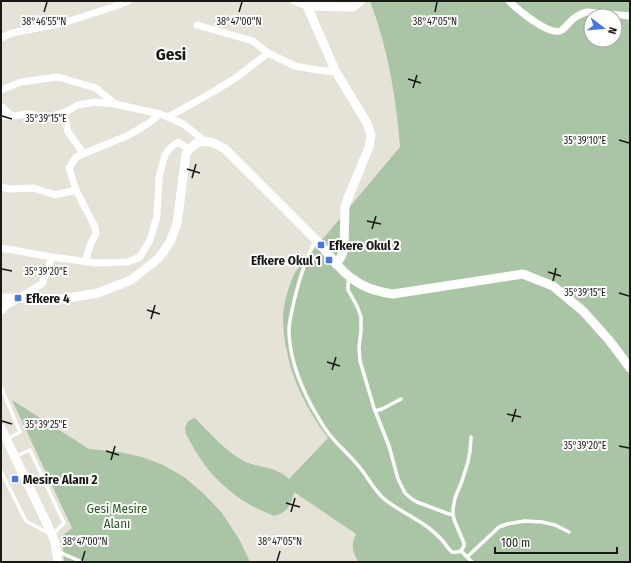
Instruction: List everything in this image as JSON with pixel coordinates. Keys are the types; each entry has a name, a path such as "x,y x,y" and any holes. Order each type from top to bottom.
{"street":[{"path":"1,38 12,33 63,23 128,1"},
{"path":"294,1 307,6 353,7 360,1"},
{"path":"509,1 519,11 534,22 557,31 562,30 574,18 582,13 587,12 630,16"},
{"path":"307,6 336,72 367,123 371,135 369,147 345,208 344,249 336,264"},
{"path":"197,24 253,41 268,53 295,66 336,72"},
{"path":"168,117 237,77 268,53"},
{"path":"1,90 21,82 58,77 96,88 115,104"},
{"path":"1,116 28,114 47,117 64,113 78,105 95,102 115,104 168,117 183,124 205,141 216,144 225,149 316,240 336,264 350,277 365,286 392,294 523,274 553,286 583,310 609,340 630,368"},
{"path":"1,106 12,116"},
{"path":"64,113 68,132 84,154"},
{"path":"85,262 91,243 96,234 96,227 76,190 69,168 76,158 129,135 149,123 160,114"},
{"path":"1,298 62,299 98,293 131,280 159,258 170,242 177,224 186,154 189,148 194,144 205,141"},
{"path":"1,248 96,263 128,262 140,257 150,240 157,216 159,177 165,155 171,147 178,142 189,148"},
{"path":"1,187 9,189 34,188 55,195 76,190"},
{"path":"1,310 7,304 42,284 52,257"},
{"path":"1,428 55,542 58,562"}],"lane":[{"path":"316,240 310,252 296,291 289,323 290,343 295,368 305,392 327,432 333,440 356,462 383,498 439,536 451,551 461,551"},
{"path":"350,277 348,290 357,306 362,331 359,347 360,361 375,411 389,446 398,479 405,493 412,499 453,515"},
{"path":"1,387 20,432 6,439"},
{"path":"375,411 400,400"},
{"path":"461,551 464,543 453,515 454,503 468,462 471,437"},
{"path":"1,471 26,521 52,535 64,523 30,450 15,457"},
{"path":"467,557 499,528 507,524 525,521 542,522 569,532"},
{"path":"56,550 82,562"},
{"path":"461,551 472,562"}],"green space":[{"path":"370,1 630,1 630,562 358,562 354,555 353,548 353,541 356,534 294,492 288,508 275,516 249,504 226,488 213,475 198,456 186,434 185,428 187,424 190,420 195,418 218,441 237,457 250,464 279,472 289,479 328,438 313,417 296,383 289,360 283,316 287,294 295,272 400,147 390,73 382,37"},
{"name":"Gesi Mesire Alanı","path":"12,400 89,449 120,452 142,457 163,465 184,477 204,494 222,513 239,539 250,562 64,562 62,536 72,528"}],"place":[{"name":"Efkere Okul 2","path":"321,245"},
{"name":"Efkere Okul 1","path":"329,260"},
{"name":"Efkere 4","path":"18,298"},
{"name":"Mesire Alanı 2","path":"15,479"}],"district":[{"name":"Gesi","path":"171,54"}]}
